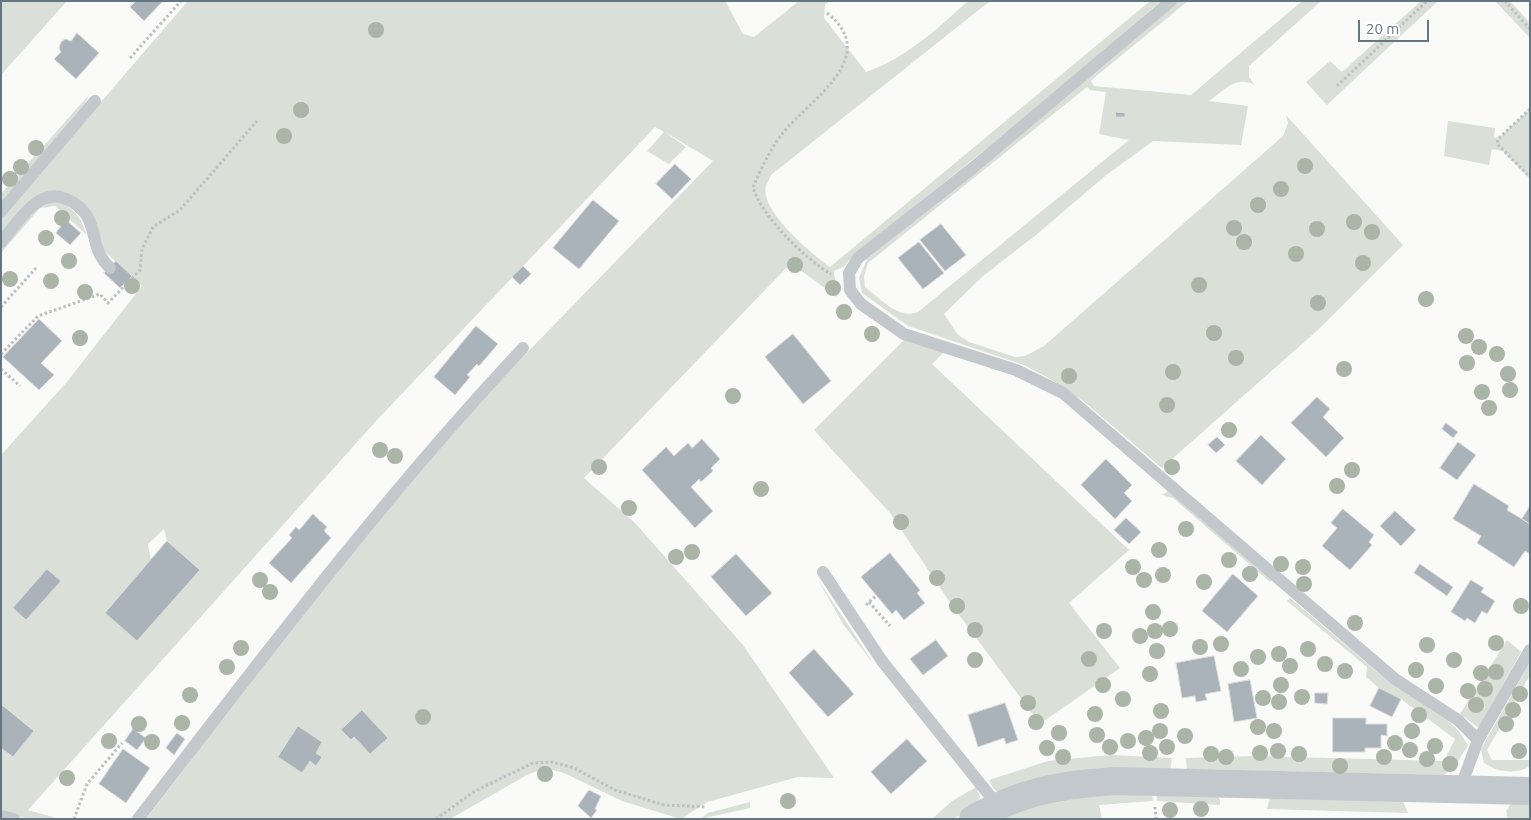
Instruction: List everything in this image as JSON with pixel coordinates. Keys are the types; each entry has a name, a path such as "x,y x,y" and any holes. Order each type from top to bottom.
{"street":[{"path":"973,819 998,806 1033,792 1067,785 1114,782 1530,791"}],"lane":[{"path":"1171,1 974,167 858,258 849,273 850,290 861,304 904,334 934,342 1016,370 1063,393 1395,679 1458,720 1478,740"},
{"path":"1,211 95,101"},
{"path":"1,242 34,204 47,197 61,196 73,202 86,215 96,252 110,268"},
{"path":"138,819 313,592 468,407 523,348"},
{"path":"823,572 882,661 998,806"},
{"path":"1460,789 1478,740 1530,650"},
{"path":"1,816 14,819"}],"path":[{"path":"130,58 181,1"},
{"path":"1336,86 1428,1"},
{"path":"1505,1 1530,29"},
{"path":"827,12 834,18 845,37 846,54 841,71 820,98 783,133 753,187 756,199 765,212 815,265 833,275 849,273"},
{"path":"1530,109 1498,139 1497,144 1530,177"},
{"path":"1,354 38,316 100,294 108,303 140,270 142,249 153,227 180,210 212,176 257,121"},
{"path":"1,307 36,268"},
{"path":"1,369 20,386"},
{"path":"861,611 877,595"},
{"path":"869,602 890,626"},
{"path":"74,819 87,784 122,743"},
{"path":"436,819 475,791 533,763 552,762 574,768 615,790 664,805 706,808"},
{"path":"1155,801 1156,819"}],"shaded area":[{"path":"1,1 67,1 1,75"},
{"path":"188,1 725,1 743,34 754,37 799,1 829,1 825,5 824,18 866,72 908,51 968,1 990,1 771,175 766,186 766,196 778,219 800,242 830,267 1150,1 1161,1 1037,108 855,254 843,267 834,271 837,297 791,263 584,478 635,523 743,645 834,778 798,777 707,802 681,819 622,801 564,773 545,768 527,775 450,819 146,819 320,589 489,392 713,161 665,132 686,147 669,164 647,151 664,132 655,127 376,421 28,810 60,819 29,819 1,812 1,748 13,757 34,731 1,706 1,455 66,383 142,286 100,247 88,210 65,192 43,193 1,235 1,218","holes":["164,529 167,541 200,570 137,641 105,612 151,560 148,544"]},
{"path":"1178,1 1188,1 1095,77 1091,81 1094,86 1191,95 1302,1 1321,1 1249,66 1249,77 1255,85 1242,82 1230,85 1209,101 1248,106 1241,145 1153,141 1105,176 1036,235 983,276 944,314 958,335 969,342 1015,357 1025,356 1044,346 1283,136 1288,123 1286,115 1403,245 1320,328 1162,468 1083,401 1050,379 1024,365 908,326 862,293 859,278 867,259 995,156","holes":["1087,87 1090,90 1106,92 1099,134 1129,140 918,312 911,314 896,311 865,287 864,277 868,263"]},
{"path":"1421,1 1438,1 1327,105 1306,82 1330,61 1342,72"},
{"path":"1495,1 1510,1 1530,23 1530,38"},
{"path":"88,96 86,102 1,204 1,194"},
{"path":"1530,109 1530,179 1503,151 1492,149 1489,165 1444,156 1448,121 1495,128 1494,138 1500,137"},
{"path":"56,200 76,213 82,222 86,234 55,206 40,208 1,253 1,249 32,213 39,207"},
{"path":"906,338 945,351 932,364 1129,550 1069,603 1120,668 1040,724 951,604 890,513 814,430"},
{"path":"1168,491 1271,580 1270,582 1173,498 1162,495"},
{"path":"817,578 870,658 872,662 843,624"},
{"path":"1290,598 1381,675 1447,720 1458,730 1468,745 1457,763 1444,775 1187,769 1186,758 1254,756 1444,761 1455,739 1401,699 1379,688 1366,677 1367,667 1287,601"},
{"path":"1507,640 1521,652 1479,728 1460,714"},
{"path":"1530,662 1530,675 1487,750 1492,760 1530,760 1530,766 1519,771 1495,769 1484,763 1481,749"},
{"path":"1111,755 1172,758 1170,771 998,792 993,788 989,780 1048,761"},
{"path":"976,787 980,797 978,802 954,819 932,819 952,801"},
{"path":"1152,793 1153,801 1099,805 1102,819 998,819 1018,811 1055,801 1093,796"},
{"path":"1157,793 1217,796 1220,800 1220,805 1157,801"},
{"path":"1270,797 1402,799 1408,813 1267,809"},
{"path":"1513,801 1530,801 1530,819 1508,819 1506,811"},
{"path":"750,802 750,808 700,819 708,813"}],"building":[{"path":"136,1 163,1 144,21 130,7"},
{"path":"77,33 99,53 76,79 54,59 61,52 59,48 61,42 65,39 71,41"},
{"path":"1116,112 1125,113 1125,117 1116,117"},
{"path":"675,164 691,179 672,199 656,184"},
{"path":"593,200 619,221 579,269 553,248"},
{"path":"66,220 81,233 70,245 56,233"},
{"path":"941,224 966,255 945,271 920,240"},
{"path":"919,242 944,273 923,289 898,258"},
{"path":"116,261 132,276 120,288 104,273"},
{"path":"523,266 531,274 520,285 512,277"},
{"path":"39,319 62,341 41,363 54,375 39,390 3,357"},
{"path":"476,326 498,344 479,366 477,364 467,375 470,377 455,395 434,377"},
{"path":"793,334 831,381 803,404 765,357"},
{"path":"1317,397 1330,409 1323,417 1344,438 1326,457 1291,423"},
{"path":"1446,423 1458,432 1453,438 1442,429"},
{"path":"1261,435 1286,459 1262,485 1236,461"},
{"path":"1217,437 1225,445 1216,453 1208,445"},
{"path":"702,439 720,459 711,468 713,471 701,482 699,479 691,487 713,511 695,528 642,470 666,447 674,456 688,443 692,448"},
{"path":"1458,442 1476,455 1457,480 1440,468"},
{"path":"1106,459 1132,485 1124,493 1132,501 1115,519 1081,485"},
{"path":"1474,484 1509,506 1507,510 1530,524 1530,554 1525,551 1514,567 1477,543 1481,536 1453,519"},
{"path":"1530,506 1530,524 1522,519"},
{"path":"1343,509 1374,535 1369,542 1372,545 1350,570 1322,546 1337,528 1331,523"},
{"path":"1395,511 1416,530 1401,546 1380,526"},
{"path":"313,514 327,527 324,531 331,538 291,583 269,563 292,538 289,535 296,527 299,530"},
{"path":"1126,518 1141,532 1129,544 1114,530"},
{"path":"167,541 200,570 137,641 105,613"},
{"path":"890,553 920,590 917,593 925,603 904,620 896,610 892,614 861,577"},
{"path":"736,554 772,593 746,616 711,577"},
{"path":"1420,564 1453,587 1447,596 1414,573"},
{"path":"47,569 61,581 26,620 13,608"},
{"path":"1233,574 1258,596 1227,632 1202,611"},
{"path":"1471,580 1484,588 1481,592 1495,601 1487,614 1482,611 1475,623 1467,618 1465,621 1451,612"},
{"path":"936,640 948,656 923,675 910,659"},
{"path":"814,649 854,694 828,717 789,673"},
{"path":"1214,656 1221,691 1205,694 1207,700 1196,702 1195,696 1182,698 1176,663"},
{"path":"1250,680 1257,718 1234,722 1228,684"},
{"path":"1379,688 1401,699 1392,717 1370,706"},
{"path":"1315,693 1328,693 1327,704 1315,703"},
{"path":"1005,703 1018,740 1006,744 1004,738 978,747 968,715"},
{"path":"2,705 34,731 13,757 1,748"},
{"path":"362,710 388,738 370,754 354,737 351,740 341,730"},
{"path":"1333,718 1366,718 1366,724 1387,724 1387,736 1381,735 1381,748 1365,748 1365,752 1333,752"},
{"path":"298,726 322,742 316,753 322,757 316,766 310,761 302,773 278,757"},
{"path":"133,729 146,738 137,750 125,741"},
{"path":"177,733 185,739 174,755 166,748"},
{"path":"907,739 927,761 891,794 871,772"},
{"path":"123,749 150,768 126,803 99,784"},
{"path":"589,790 601,796 595,809 597,810 591,818 578,806"}]}
